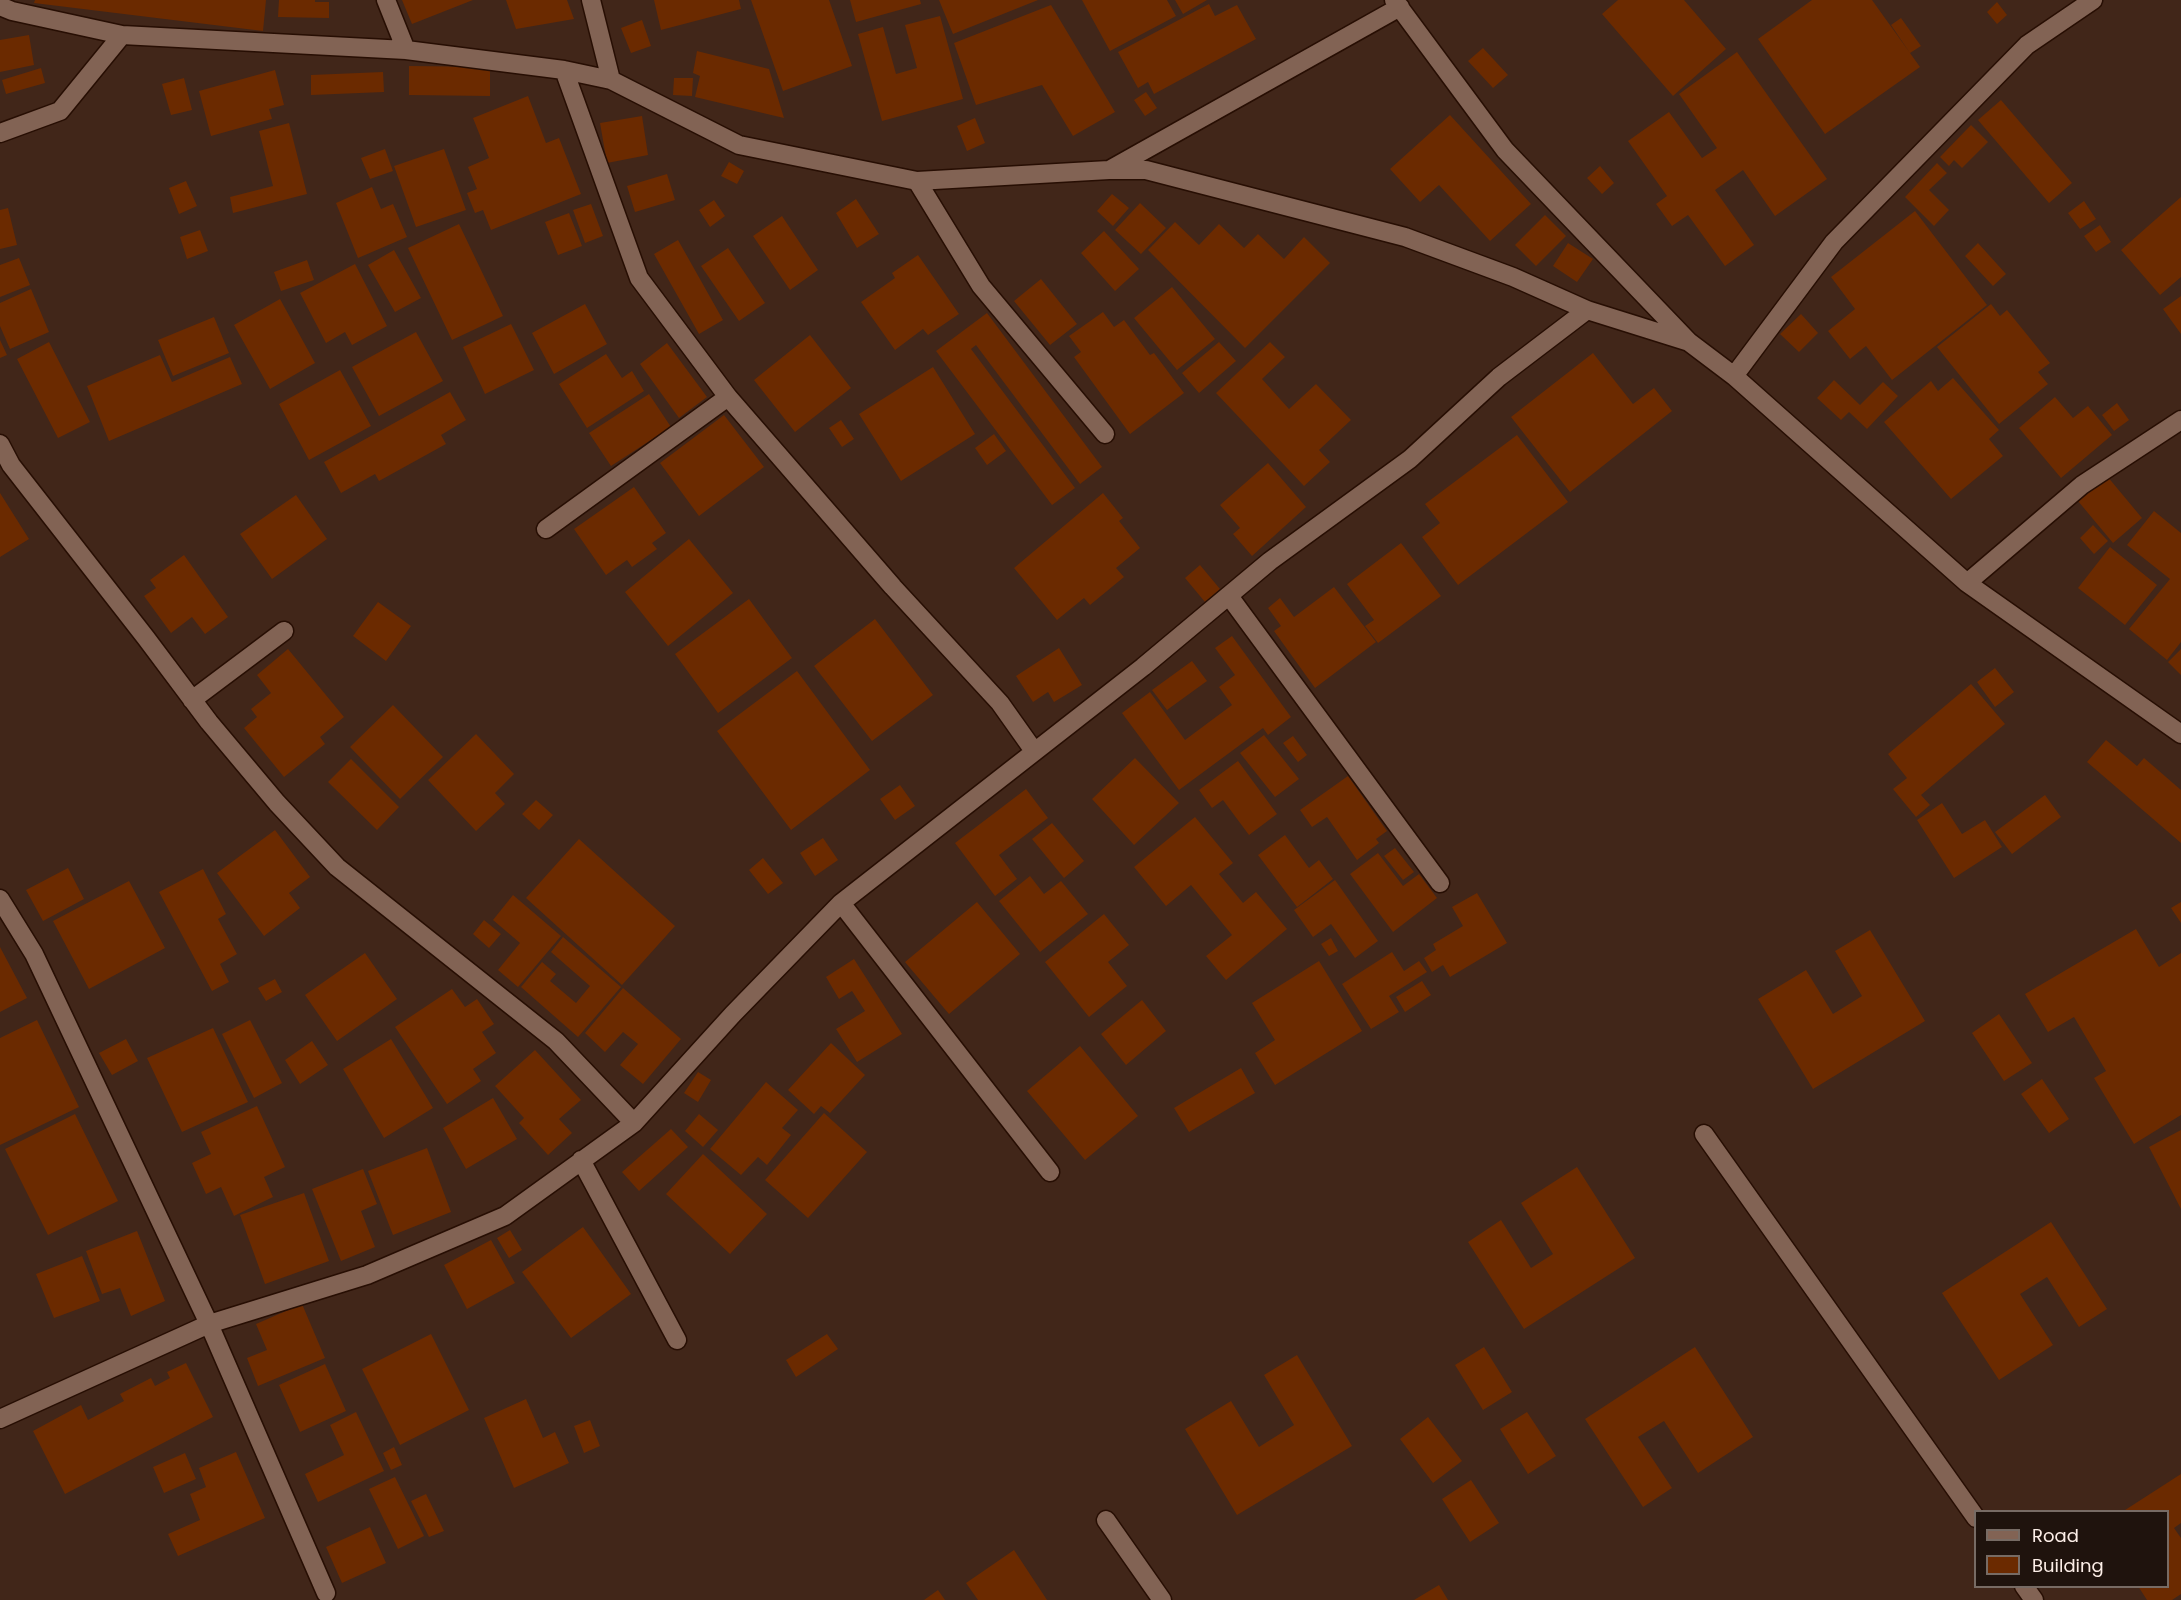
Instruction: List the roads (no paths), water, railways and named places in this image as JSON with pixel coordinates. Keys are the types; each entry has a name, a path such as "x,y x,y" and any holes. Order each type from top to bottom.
{"street":[{"path":"386,0 406,50"},
{"path":"1734,376 1834,242 2027,45 2093,0"},
{"path":"598,2 611,80"},
{"path":"1109,170 1397,4 1505,150 1689,342 1734,376 1967,584 2181,734"},
{"path":"0,6 12,11 122,35 406,50 564,70 611,80 739,145 917,181 1146,170 1405,237 1513,277 1587,310 1689,342"},
{"path":"0,133 60,111 122,35"},
{"path":"564,70 639,278 728,397 893,587 1000,703 1034,751"},
{"path":"917,181 981,286 1105,434"},
{"path":"0,1419 209,1324 367,1275 505,1215 634,1122 732,1014 841,903 1143,667 1270,561 1410,459 1499,377 1587,310"},
{"path":"546,529 728,397"},
{"path":"1967,584 2082,484 2181,420"},
{"path":"0,444 11,465 192,700 277,803 337,867 436,948 556,1041 634,1122"},
{"path":"1229,596 1440,883"},
{"path":"192,700 284,631"},
{"path":"0,899 34,954 209,1324 326,1593"},
{"path":"841,903 1050,1172"},
{"path":"1704,1134 1974,1515"},
{"path":"582,1160 677,1340"},
{"path":"1106,1520 1162,1600"},
{"path":"2025,1588 2034,1600"}]}
